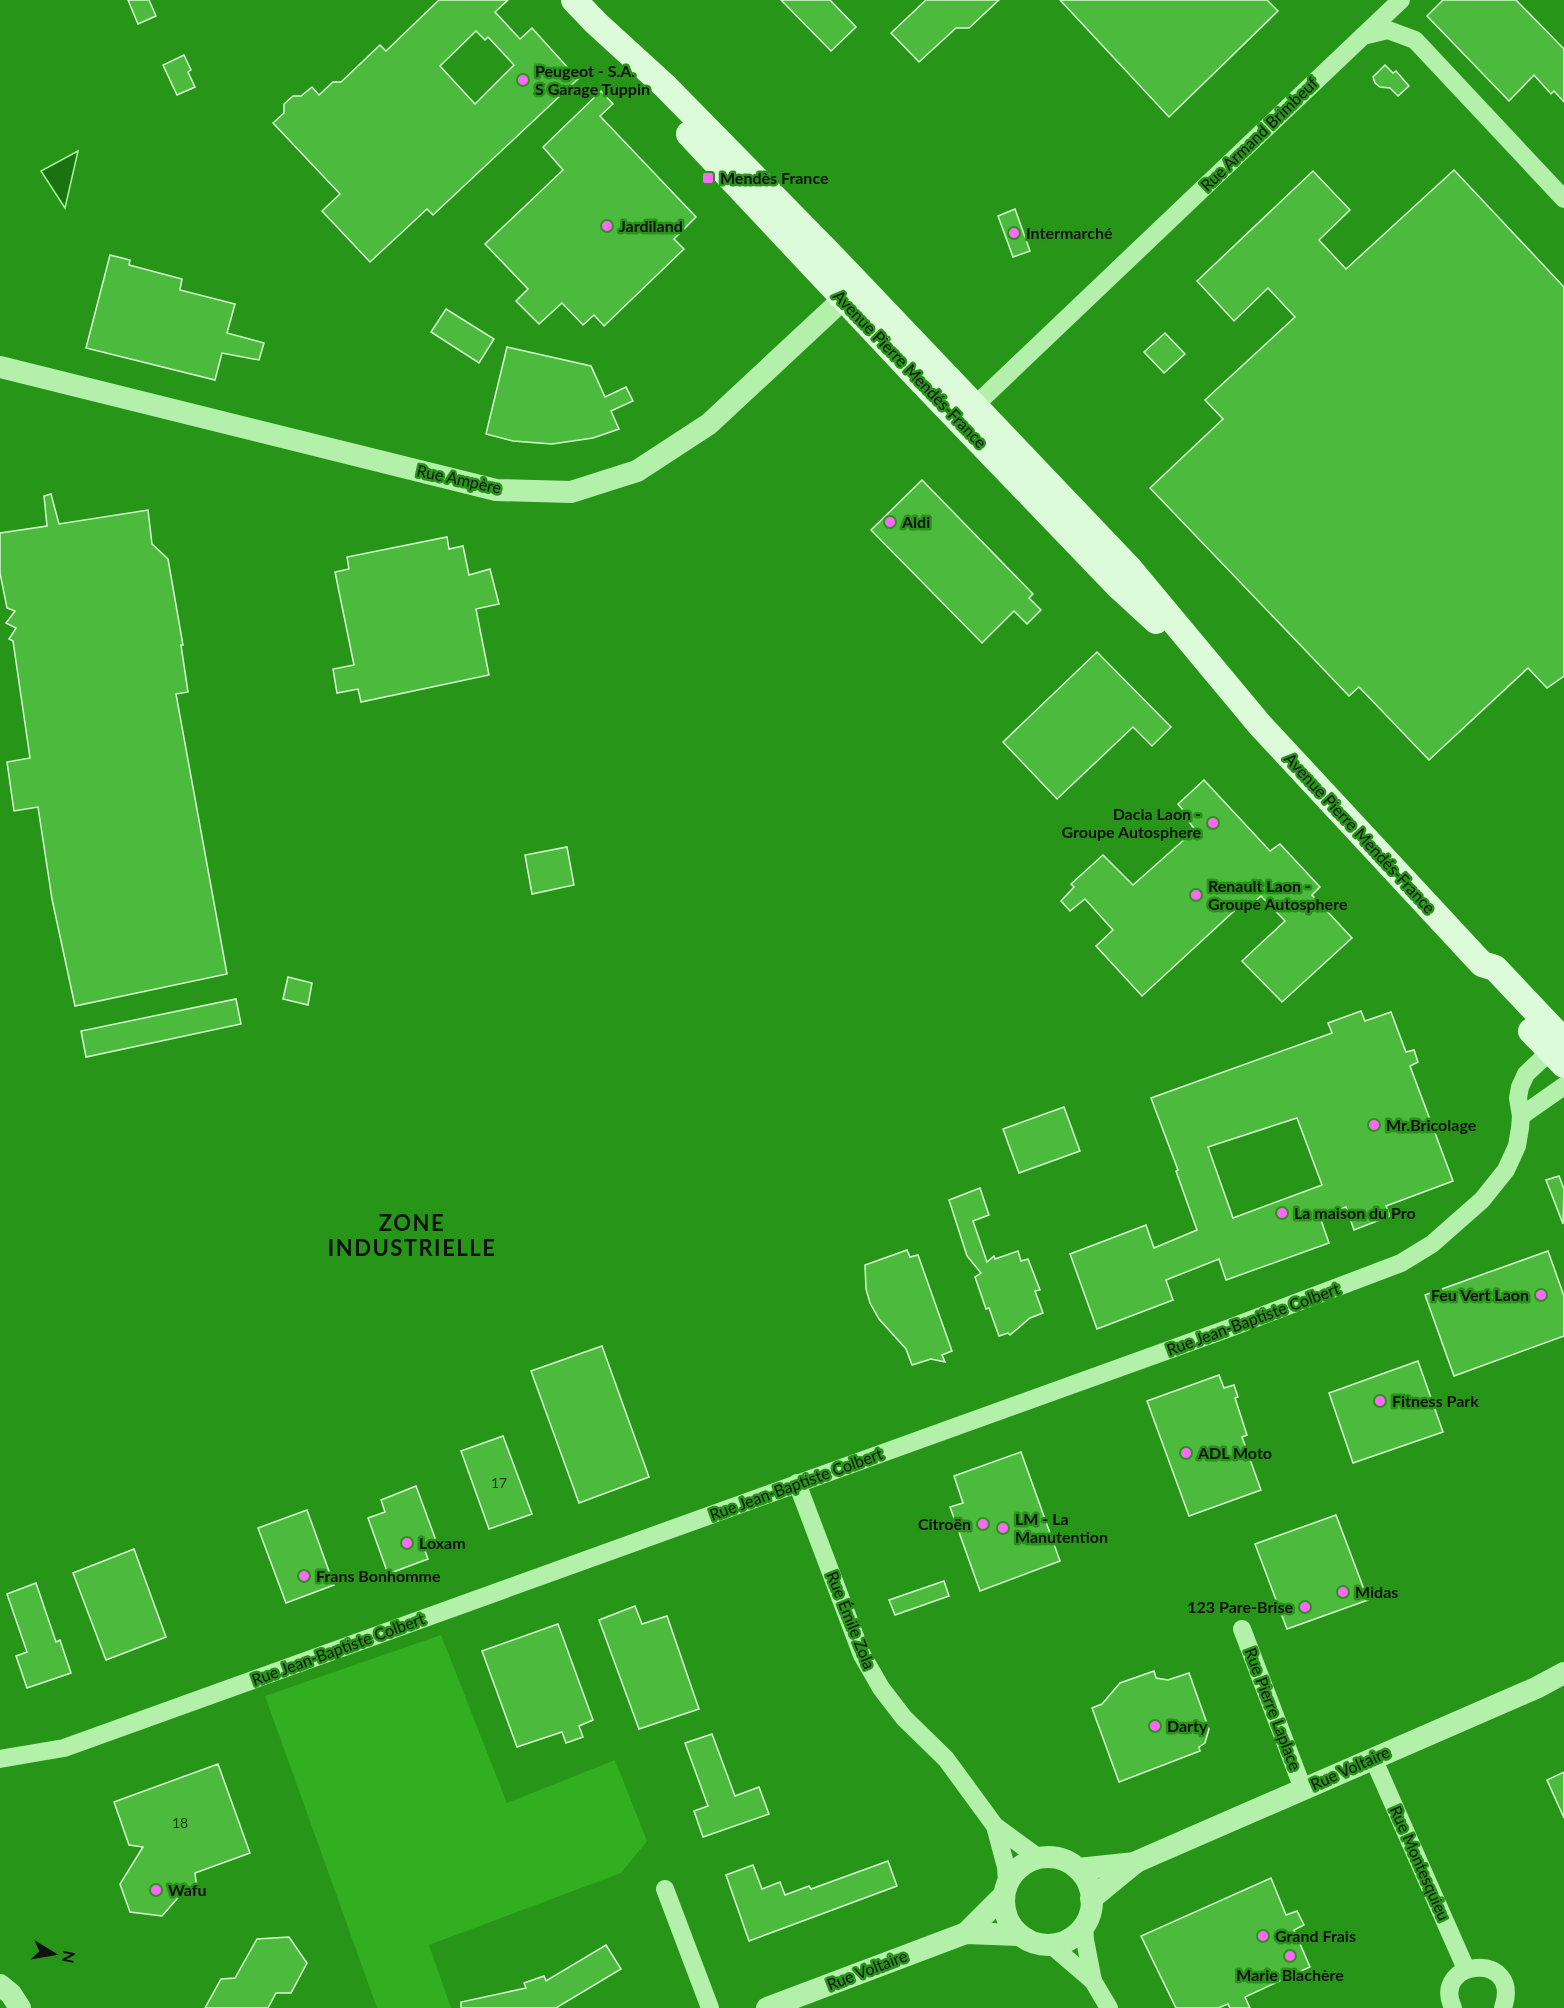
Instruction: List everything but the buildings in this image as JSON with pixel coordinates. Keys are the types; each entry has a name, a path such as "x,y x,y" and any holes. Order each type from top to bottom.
{"main road":[{"name":"Avenue Pierre Mendés-France","path":"574,0 596,23 654,96 846,287 967,414 1118,586 1240,699 1260,725 1482,964 1495,968 1560,1049"}],"street":[{"name":"Rue Armand Brimbeuf","path":"967,414 1401,0"},
{"path":"1363,36 1389,30 1414,40 1564,199"},
{"name":"Rue Ampère","path":"0,367 496,489 571,492 637,471 710,424 846,287"},
{"name":"Rue Jean-Baptiste Colbert","path":"0,1759 64,1748 1227,1329 1401,1263 1432,1244 1489,1193 1513,1158 1517,1146 1521,1116 1518,1098 1526,1074 1560,1049"},
{"path":"1521,1116 1564,1086"},
{"name":"Rue Émile Zola","path":"797,1483 862,1655 881,1688 904,1718 946,1759 995,1826 1039,1858"},
{"name":"Rue Pierre Laplace","path":"1242,1629 1303,1789"},
{"name":"Rue Voltaire","path":"1091,1899 1136,1862 1536,1688 1564,1673"},
{"name":"Rue Montesquieu","path":"1373,1758 1466,1969"},
{"name":"Rue Émile Zola","path":"995,1826 1006,1867 1005,1889"},
{"path":"1045,1857 1061,1859 1078,1869 1086,1879 1091,1899 1091,1911 1084,1926 1066,1942 1051,1946 1036,1944 1019,1935 1010,1924 1004,1910 1005,1889 1017,1869 1030,1860 1045,1857"},
{"name":"Rue Voltaire","path":"1078,1869 1136,1862"},
{"path":"665,1889 710,2008"},
{"name":"Rue Voltaire","path":"966,1933 1005,1889"},
{"path":"1084,1926 1093,1981"},
{"name":"Rue Voltaire","path":"767,2008 966,1933 1019,1935"},
{"path":"1051,1946 1093,1981 1109,2008"},
{"path":"1454,2008 1450,1992 1452,1983 1466,1969 1484,1967 1499,1976 1507,1992 1503,2008"},
{"path":"0,1985 11,1994 20,2008"}],"shaded area":[{"path":"78,151 65,208 41,171"},
{"path":"441,1635 507,1803 615,1760 647,1841 621,1873 429,1945 451,2008 377,2008 265,1696"}],"place":[{"name":"Peugeot - S.A. S Garage Tuppin","path":"523,80"},
{"name":"Mendès France","path":"708,178"},
{"name":"Jardiland","path":"607,226"},
{"name":"Intermarché","path":"1014,233"},
{"name":"Aldi","path":"890,522"},
{"name":"Dacia Laon - Groupe Autosphere","path":"1213,823"},
{"name":"Renault Laon - Groupe Autosphere","path":"1196,895"},
{"name":"Mr.Bricolage","path":"1374,1125"},
{"name":"La maison du Pro","path":"1282,1213"},
{"name":"Feu Vert Laon","path":"1541,1295"},
{"name":"Fitness Park","path":"1380,1401"},
{"name":"ADL Moto","path":"1186,1453"},
{"name":"Citroën","path":"983,1524"},
{"name":"LM - La Manutention","path":"1003,1528"},
{"name":"Loxam","path":"407,1543"},
{"name":"Frans Bonhomme","path":"304,1576"},
{"name":"Midas","path":"1343,1592"},
{"name":"123 Pare-Brise","path":"1305,1607"},
{"name":"Darty","path":"1155,1726"},
{"name":"Wafu","path":"156,1890"},
{"name":"Grand Frais","path":"1263,1936"},
{"name":"Marie Blachère","path":"1290,1956"}],"district":[{"name":"ZONE INDUSTRIELLE","path":"412,1236"}]}
